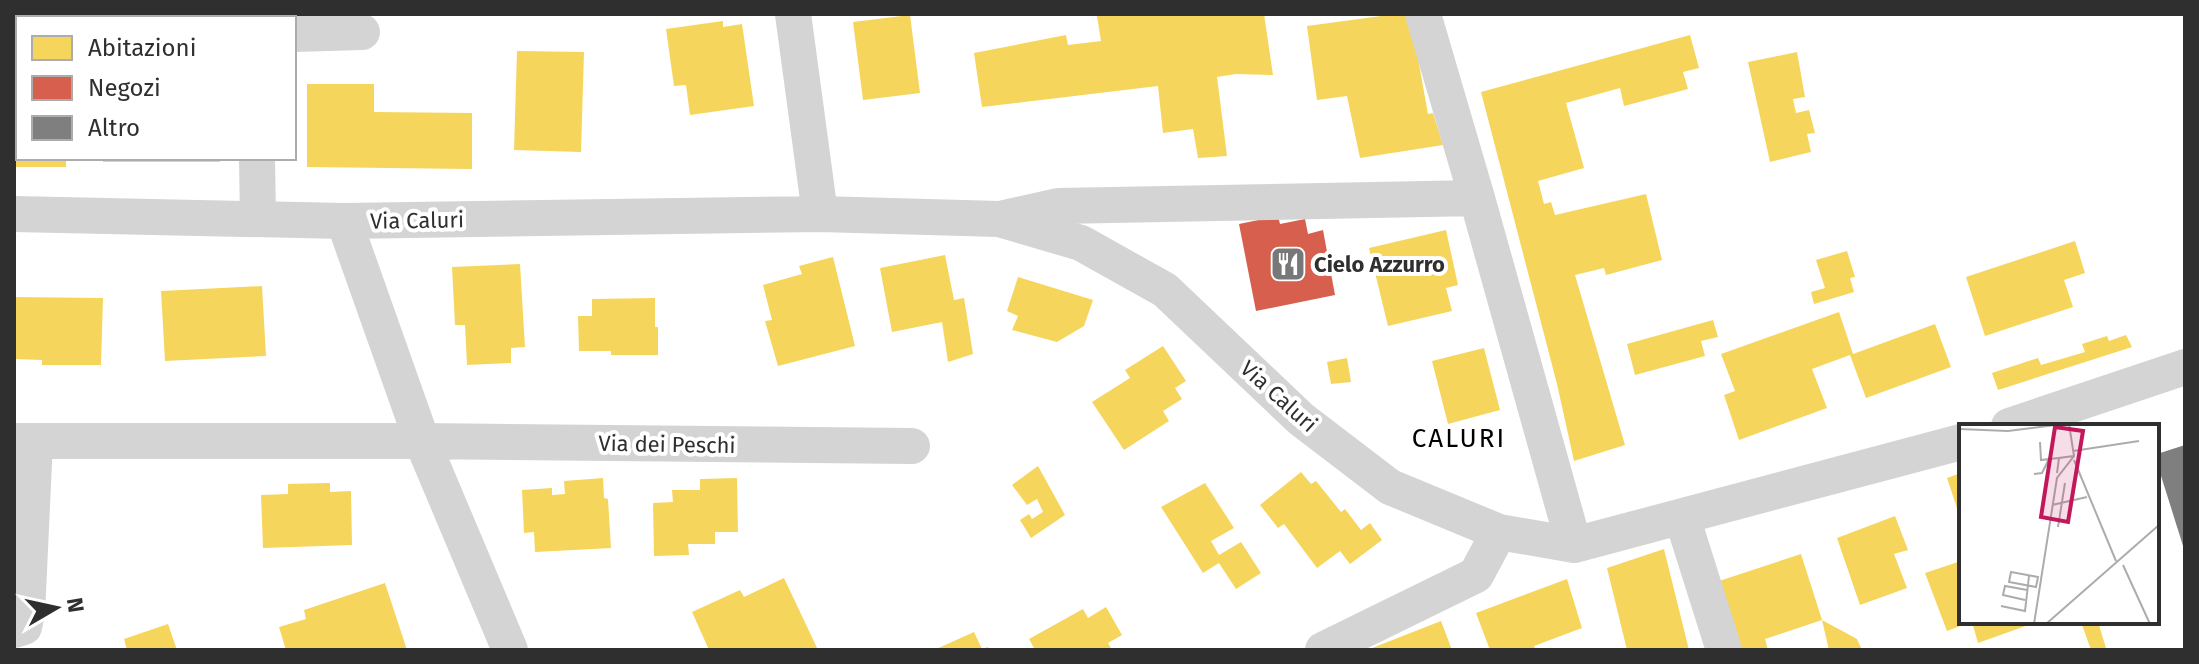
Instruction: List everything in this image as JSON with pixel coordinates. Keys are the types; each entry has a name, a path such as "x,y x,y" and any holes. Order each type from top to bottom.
{"street":[{"path":"793,14 820,214"},
{"path":"1423,14 1574,545"},
{"path":"296,34 362,32"},
{"path":"257,160 258,219"},
{"name":"Via Caluri","path":"14,214 344,221 820,214 999,219 1058,206 1477,198"},
{"name":"Via Caluri","path":"999,219 1081,243 1165,290 1301,419 1390,487 1499,532 1574,545 1959,443"},
{"path":"344,221 422,441 510,650"},
{"path":"2015,424 2185,367"},
{"name":"Via dei Peschi","path":"14,630 24,627 27,614 25,441 912,446"},
{"path":"1682,517 1724,650"},
{"path":"1323,650 1476,575 1499,532"}],"building: Abitazioni":[{"path":"14,14 67,14 16,16 16,160 66,160 66,167 14,167"},
{"path":"115,14 198,14 198,16"},
{"path":"1264,14 1273,75 1217,77 1227,156 1198,158 1193,129 1163,133 1158,86 982,107 974,53 1066,35 1068,45 1101,41 1097,16"},
{"path":"1410,14 1428,114 1433,113 1443,145 1360,158 1347,96 1317,100 1307,26"},
{"path":"910,15 920,93 863,100 853,22"},
{"path":"723,21 723,27 742,24 754,106 690,115 686,85 674,86 666,29"},
{"path":"1690,35 1699,68 1683,72 1688,89 1624,106 1620,88 1566,103 1584,168 1538,181 1544,204 1551,202 1555,215 1646,194 1662,260 1606,275 1604,268 1575,275 1625,445 1574,461 1481,92"},
{"path":"517,51 584,52 581,152 514,150"},
{"path":"1797,52 1805,97 1793,99 1796,113 1809,110 1815,133 1807,134 1811,152 1770,162 1748,62"},
{"path":"307,84 374,84 374,112 472,113 472,169 307,167"},
{"path":"103,160 220,160 220,162"},
{"path":"1446,230 1458,285 1446,288 1452,311 1388,326 1369,248"},
{"path":"2075,241 2085,273 2064,280 2073,307 1985,336 1966,277"},
{"path":"1847,251 1855,277 1850,278 1854,292 1814,304 1811,292 1825,288 1816,260"},
{"path":"945,255 954,300 964,298 973,354 948,362 942,322 892,332 880,268"},
{"path":"833,257 855,346 778,366 765,321 772,320 763,285 802,274 799,266"},
{"path":"520,264 525,347 511,348 511,363 467,365 465,325 455,325 452,267"},
{"path":"1018,277 1093,300 1084,326 1057,342 1012,330 1018,316 1007,311"},
{"path":"262,286 266,356 165,361 161,291"},
{"path":"14,297 103,298 101,365 42,365 42,360 14,359"},
{"path":"655,298 658,355 579,351 578,316 592,316 592,299"},
{"path":"1839,312 1853,354 1935,324 1951,367 1866,398 1850,355 1812,369 1827,408 1739,440 1724,395 1735,391 1721,354"},
{"path":"1713,320 1718,337 1701,341 1705,356 1635,375 1627,344"},
{"path":"2126,335 2132,347 1998,390 1992,373 2038,358 2041,365 2085,352 2082,344 2107,336 2109,341"},
{"path":"1163,346 1186,381 1175,388 1182,399 1163,411 1169,421 1124,450 1092,402 1130,378 1125,370"},
{"path":"1484,348 1500,410 1448,424 1432,361"},
{"path":"1347,358 1351,382 1331,384 1327,362"},
{"path":"1038,466 1065,515 1031,538 1020,520 1029,514 1032,519 1043,512 1037,499 1027,505 1012,485"},
{"path":"1301,472 1311,484 1316,481 1341,512 1345,509 1361,530 1370,523 1382,540 1350,564 1340,551 1317,568 1284,524 1278,528 1260,505"},
{"path":"1959,474 1959,514 1947,478"},
{"path":"603,478 604,498 608,499 611,548 535,552 534,532 524,533 522,490 552,488 552,495 565,494 564,481"},
{"path":"737,478 738,532 715,532 715,544 688,544 689,555 654,556 653,503 673,502 672,490 700,490 700,479"},
{"path":"330,483 330,492 351,491 352,545 263,548 261,495 288,494 288,484"},
{"path":"1205,483 1234,528 1211,541 1219,555 1241,542 1261,573 1236,589 1219,563 1203,573 1161,507"},
{"path":"1895,516 1908,550 1894,554 1907,588 1860,605 1837,538"},
{"path":"1664,549 1689,650 1627,650 1607,568"},
{"path":"1801,554 1822,620 1765,639 1768,650 1738,650 1716,582"},
{"path":"1959,562 1959,624 1966,624 1947,631 1925,573"},
{"path":"784,578 818,650 709,650 692,612 740,590 744,597"},
{"path":"1567,579 1582,628 1534,646 1536,650 1490,650 1476,613"},
{"path":"385,583 407,650 286,650 279,627 306,619 304,610"},
{"path":"1106,607 1122,635 1108,643 1112,650 1035,650 1029,639 1083,609 1088,618"},
{"path":"1822,620 1857,639 1862,650 1829,650"},
{"path":"1441,621 1452,650 1367,650"},
{"path":"168,624 177,650 127,650 124,639"},
{"path":"1973,624 2031,624 1978,643"},
{"path":"2082,624 2099,624 2106,648 2091,650"},
{"path":"974,632 982,649 988,647 989,650 934,650"}],"building: Negozi":[{"name":"Cielo Azzurro","path":"1278,216 1280,224 1305,219 1308,234 1323,230 1335,295 1256,311 1239,224"}],"building: Altro":[{"path":"2185,445 2185,549 2159,469 2159,453"}],"place":[{"name":"Cielo Azzurro","path":"1288,264"}],"district":[{"name":"CALURI","path":"1459,438"}]}
